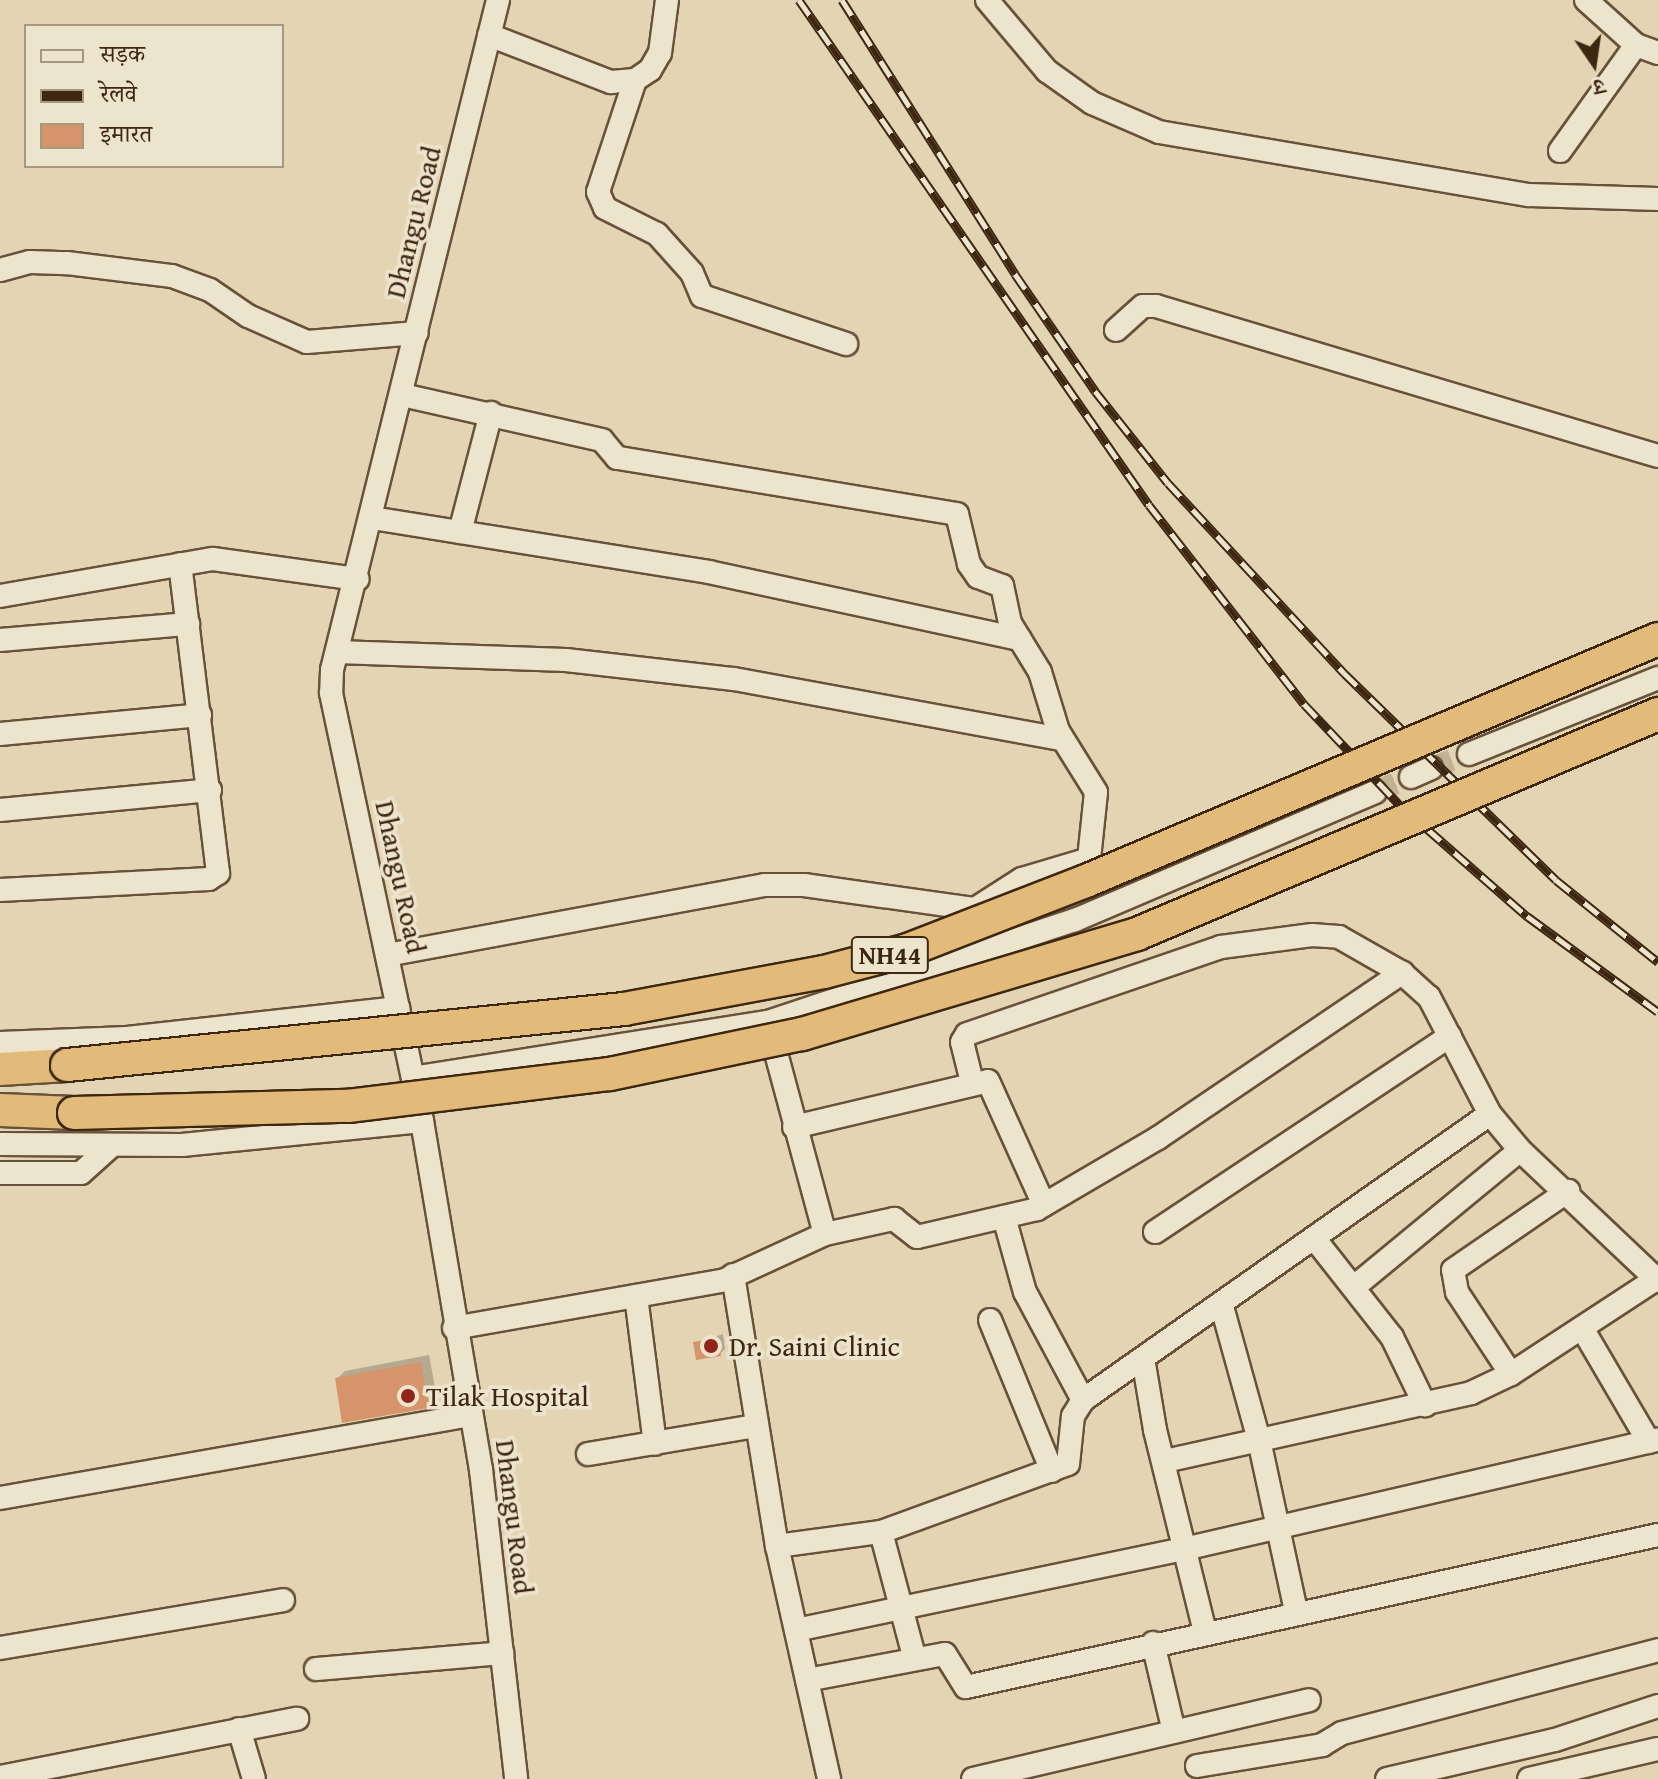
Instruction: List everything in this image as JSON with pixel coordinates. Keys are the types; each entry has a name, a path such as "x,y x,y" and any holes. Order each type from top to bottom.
{"highway":[{"name":"NH44","path":"0,1069 67,1065 624,1009 824,972 894,954 1086,881 1658,639"},
{"name":"NH44","path":"0,1110 74,1113 348,1106 610,1074 802,1034 1137,934 1658,714"}],"street":[{"name":"Dhangu Road","path":"498,0 358,579 337,652 331,693 422,1121 470,1415 516,1779"},
{"path":"489,35 611,82 635,80 650,70 660,53 667,0"},
{"path":"987,0 1047,71 1092,103 1159,132 1529,195 1658,199"},
{"path":"1586,0 1636,45 1658,53"},
{"path":"1560,151 1636,45"},
{"path":"635,80 598,192 605,208 657,234 692,273 702,296 846,344"},
{"path":"0,270 30,262 67,263 172,276 210,290 248,316 307,342 417,333"},
{"path":"1116,330 1143,306 1156,306 1658,456"},
{"path":"387,955 765,885 804,885 975,909 1022,879 1089,859 1095,788 1062,739 1040,672 1020,639 1002,586 973,571 954,512 617,458 602,440 402,395"},
{"path":"460,532 491,413"},
{"path":"372,518 709,572 1020,639"},
{"path":"0,596 213,559 358,579"},
{"path":"0,890 214,877 220,868 180,564"},
{"path":"0,640 188,624"},
{"path":"337,652 566,660 734,679 1062,739"},
{"path":"1469,754 1658,678"},
{"path":"0,734 200,715"},
{"path":"0,810 210,790"},
{"path":"413,1078 768,1022 1075,920 1375,792"},
{"path":"972,1082 962,1042 967,1034 1221,947 1330,935 1402,973 1429,997 1490,1114 1520,1150 1568,1191 1657,1280 1511,1374 1471,1393 1165,1461"},
{"path":"454,1328 636,1296 733,1275 825,1234 897,1219 917,1237 1044,1205 1158,1138 1402,973"},
{"path":"0,1043 127,1038 398,1008"},
{"path":"768,1022 825,1234"},
{"path":"1155,1232 1450,1036"},
{"path":"794,1127 972,1082 988,1081 1044,1205"},
{"path":"777,1546 881,1532 1052,1471 1072,1461 1073,1416 1083,1400 1490,1114"},
{"path":"0,1144 196,1144 422,1121"},
{"path":"0,1173 81,1173 111,1146"},
{"path":"1354,1287 1520,1150"},
{"path":"1511,1374 1457,1292 1453,1270 1568,1191"},
{"path":"1004,1217 1025,1292 1083,1400"},
{"path":"1314,1238 1392,1337 1425,1405"},
{"path":"733,1275 777,1546 829,1779"},
{"path":"636,1296 655,1444"},
{"path":"1221,1303 1259,1440 1296,1611"},
{"path":"990,1320 1052,1471"},
{"path":"796,1630 1184,1549 1277,1525 1653,1441 1582,1328"},
{"path":"1143,1358 1205,1632"},
{"path":"0,1498 470,1415"},
{"path":"588,1454 756,1426"},
{"path":"881,1532 914,1656"},
{"path":"807,1680 914,1656 948,1655 966,1687 1296,1611 1658,1535"},
{"path":"0,1648 283,1600"},
{"path":"1153,1643 1199,1775 1322,1745 1342,1733 1658,1650"},
{"path":"316,1669 502,1653"},
{"path":"973,1779 1309,1700"},
{"path":"1387,1779 1555,1740 1658,1706"},
{"path":"0,1777 297,1719"},
{"path":"239,1729 254,1779"},
{"path":"1529,1779 1658,1749"}],"building":[{"path":"718,1338 721,1356 696,1360 693,1342"},
{"path":"421,1362 429,1408 342,1423 335,1378"}],"tunnel":[{"path":"1431,768 1469,754"},
{"path":"1375,792 1411,777"}],"railway":[{"path":"799,0 1149,505 1304,704 1400,805 1527,916 1658,1012"},
{"path":"842,0 1015,274 1095,391 1168,483 1344,673 1556,880 1658,962"}],"place":[{"name":"Dr. Saini Clinic","path":"711,1346"},
{"name":"Tilak Hospital","path":"408,1396"}]}
